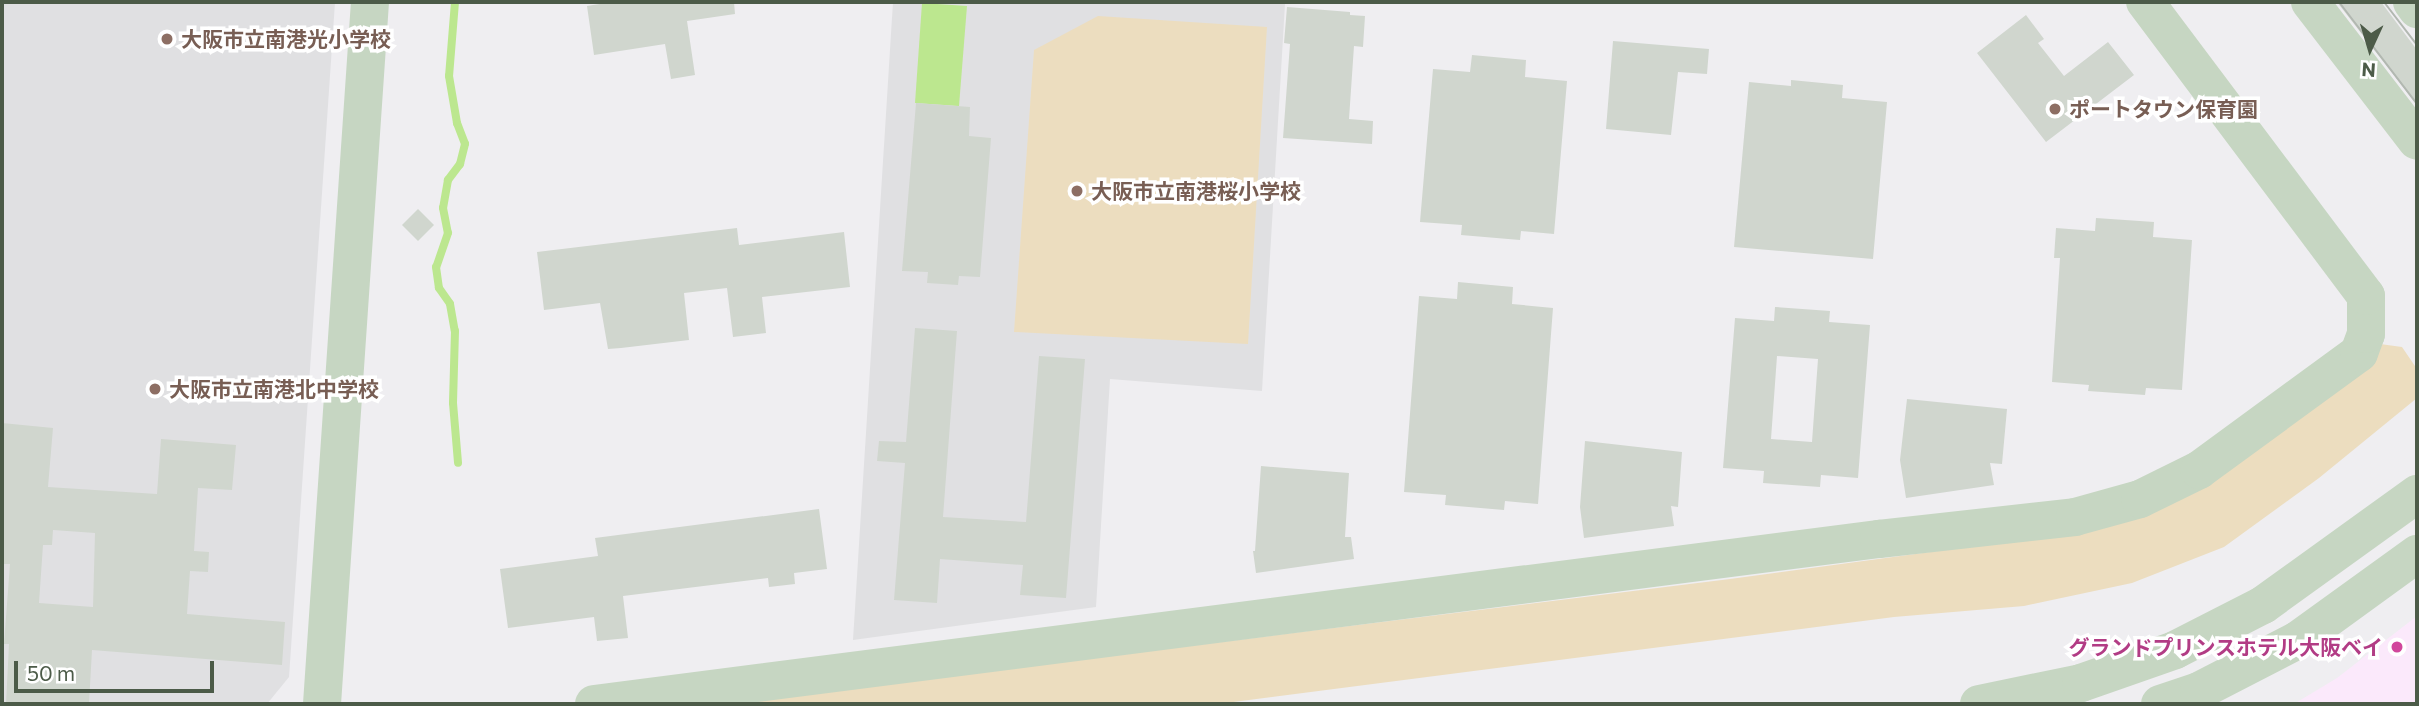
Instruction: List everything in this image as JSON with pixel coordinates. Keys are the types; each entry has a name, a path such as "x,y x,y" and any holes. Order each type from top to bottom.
{"street":[{"path":"322,704 370,2"},
{"path":"594,704 1879,539 2075,517 2140,499 2199,470 2359,353 2366,334 2366,296 2145,2"},
{"path":"2310,2 2417,141"},
{"path":"2412,2 2417,9"},
{"path":"1979,704 2081,683 2175,650 2263,605 2417,494"},
{"path":"2160,704 2199,691 2298,640 2417,554"}],"shaded area":[{"name":"大阪市立南港北中学校","path":"2,2 335,2 289,677 267,704 2,704"},
{"name":"大阪市立南港桜小学校","path":"893,2 1285,4 1262,391 1110,379 1096,607 853,640"},
{"path":"922,3 967,6 959,106 915,103"},
{"path":"1098,16 1267,27 1248,344 1014,332 1034,50"},
{"path":"2380,344 2402,347 2417,369 2417,398 2319,478 2224,547 2132,583 2024,606 1894,617 1218,704 719,704 1730,579 2078,532"},
{"name":"グランドプリンスホテル大阪ベイ","path":"2417,616 2417,704 2294,704 2337,678"}],"building":[{"path":"612,2 734,2 735,14 687,21 695,75 671,79 665,44 594,55 587,6"},
{"path":"2337,2 2381,2 2417,50 2417,105"},
{"path":"1287,7 1350,12 1350,15 1365,16 1363,47 1354,46 1349,119 1373,121 1372,144 1283,138 1290,44 1284,43"},
{"name":"ポートタウン保育園","path":"2026,15 2044,39 2038,43 2064,76 2108,42 2134,75 2046,142 1977,53"},
{"path":"1613,41 1709,49 1707,74 1678,72 1671,135 1606,129"},
{"path":"1472,55 1526,60 1525,77 1567,81 1554,234 1521,231 1520,240 1461,235 1462,225 1420,222 1433,69 1470,72"},
{"path":"1791,80 1843,85 1842,98 1887,102 1873,259 1734,247 1749,82 1791,86"},
{"path":"916,103 970,107 969,136 991,138 980,277 959,276 958,285 927,283 928,272 902,271"},
{"path":"418,209 434,225 418,241 402,225"},
{"path":"2096,218 2154,222 2153,237 2192,240 2182,390 2146,388 2145,395 2088,391 2089,385 2052,382 2060,258 2054,258 2056,228 2095,231"},
{"path":"737,228 739,245 844,232 850,287 762,297 766,333 733,337 727,288 684,293 689,340 608,349 600,303 544,310 537,252"},
{"path":"1458,282 1513,287 1512,304 1553,308 1538,504 1505,501 1504,510 1445,505 1446,495 1404,492 1419,296 1457,299"},
{"path":"1775,307 1830,311 1829,322 1870,325 1858,478 1821,475 1820,487 1763,483 1764,471 1723,468 1735,318 1774,321","holes":["1777,356 1818,359 1812,442 1771,439"]},
{"path":"915,328 957,331 943,517 1026,522 1039,356 1085,359 1066,598 1020,595 1023,565 940,559 937,603 894,600 905,463 877,461 879,441 906,442"},
{"path":"1907,399 2007,409 2002,464 1990,463 1994,485 1906,498 1900,460"},
{"path":"2,423 53,428 48,487 157,494 161,439 236,445 232,490 198,488 194,551 209,552 208,572 190,571 187,614 285,622 282,665 92,650 89,704 6,704 9,644 4,644 10,564 2,564","holes":["53,530 95,533 93,607 39,603 43,545 52,545"]},
{"path":"1585,441 1682,452 1678,507 1671,506 1674,526 1584,538 1580,507"},
{"path":"1261,466 1349,473 1345,537 1351,537 1354,559 1256,573 1253,551"},
{"path":"819,509 827,569 794,573 795,584 769,587 768,578 623,596 628,638 597,641 594,617 508,628 500,569 598,556 595,538"}],"waterway":[{"path":"455,2 449,76 457,123 465,144 460,164 448,180 443,208 448,233 436,267 439,288 450,304 455,331 453,403 458,463"}],"tram line":[{"path":"2339,2 2417,104"},
{"path":"2384,2 2417,45"}],"place":[{"name":"大阪市立南港光小学校","path":"167,39"},
{"name":"ポートタウン保育園","path":"2055,109"},
{"name":"大阪市立南港桜小学校","path":"1077,191"},
{"name":"大阪市立南港北中学校","path":"155,389"},
{"name":"グランドプリンスホテル大阪ベイ","path":"2397,647"}]}
